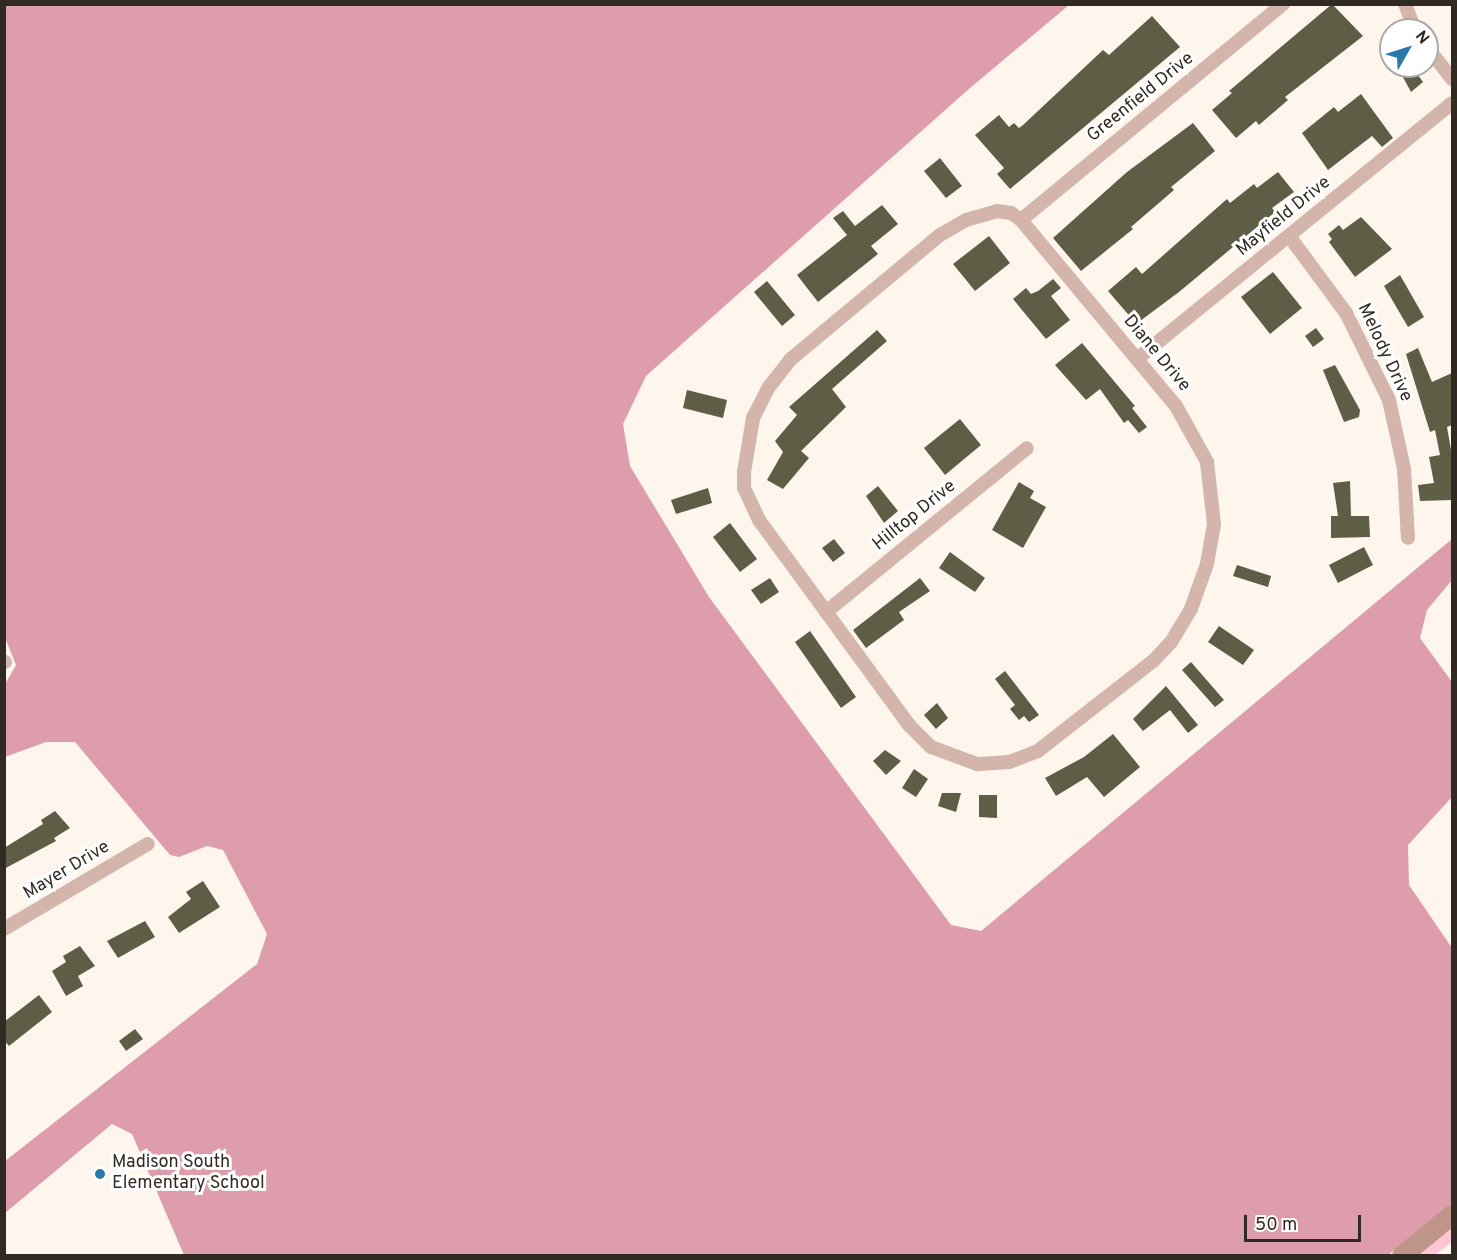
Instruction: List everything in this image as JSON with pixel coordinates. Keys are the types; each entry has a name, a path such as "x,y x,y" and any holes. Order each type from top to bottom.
{"main road":[{"path":"1402,1256 1452,1215"}],"street":[{"name":"Greenfield Drive","path":"1022,220 1283,4"},
{"path":"1439,62 1452,79"},
{"name":"Mayfield Drive","path":"1137,359 1452,103"},
{"name":"Diane Drive","path":"1011,213 1022,220 1189,425 1206,462 1213,499 1211,545 1201,586 1183,625 1153,661 1038,751 1009,762 977,764 945,755 919,737 759,520 744,488 748,433 761,402 791,360 940,235 982,214 1011,213"},
{"name":"Melody Drive","path":"1289,236 1346,313 1389,400 1404,469 1408,538"},
{"name":"Hilltop Drive","path":"826,612 1027,448"},
{"name":"Mayer Drive","path":"4,929 147,844"}],"shaded area":[{"path":"5,5 1069,5 970,88 646,376 623,424 630,466 709,597 951,925 981,931 1452,539 1452,580 1427,610 1420,638 1452,682 1452,797 1408,845 1409,885 1452,948 1452,1203 1387,1256 184,1255 132,1134 112,1124 5,1213 5,1161 257,964 267,934 223,850 207,846 179,857 170,855 75,742 46,742 5,757 5,684 16,665 4,635"},
{"path":"1452,1226 1452,1242 1435,1255 1415,1256"}],"building":[{"path":"1332,4 1363,36 1285,97 1288,100 1259,125 1256,121 1236,138 1212,110 1232,93 1229,91"},
{"path":"1152,16 1180,47 1010,189 997,174 1004,168 975,135 999,115 1009,127 1014,123 1019,128 1103,50 1109,55"},
{"path":"1403,78 1420,78 1423,82 1411,92"},
{"path":"1361,94 1393,138 1382,147 1372,136 1328,170 1302,133 1334,107 1338,112"},
{"path":"1193,123 1215,151 1171,187 1174,190 1131,227 1133,229 1081,271 1053,238 1127,172"},
{"path":"940,158 962,186 946,198 924,171"},
{"path":"1278,172 1294,192 1272,208 1275,212 1179,292 1136,324 1108,291 1136,267 1142,274 1227,199 1230,203 1254,184 1257,188"},
{"path":"882,205 898,224 871,246 878,254 818,302 797,275 847,235 833,218 843,211 855,226"},
{"path":"1361,217 1392,249 1355,277 1329,242 1332,239 1328,234 1339,225 1343,230"},
{"path":"989,236 1010,263 975,291 953,264"},
{"path":"1273,272 1302,308 1270,334 1241,297"},
{"path":"1400,275 1424,317 1408,327 1384,286"},
{"path":"1053,279 1061,288 1051,296 1070,320 1046,339 1013,299 1026,288 1031,294 1038,291"},
{"path":"767,281 795,315 782,326 754,292"},
{"path":"1316,328 1324,339 1313,347 1305,336"},
{"path":"877,330 887,341 832,389 846,407 801,451 809,458 783,489 767,480 783,452 775,441 797,415 789,407"},
{"path":"1082,343 1135,406 1132,408 1147,427 1139,433 1128,420 1124,423 1100,389 1086,400 1055,365"},
{"path":"1418,348 1432,382 1452,373 1452,425 1447,427 1452,456 1452,500 1420,501 1418,485 1434,483 1429,457 1440,455 1435,430 1430,432 1406,354"},
{"path":"1335,365 1360,410 1359,417 1344,422 1323,370"},
{"path":"687,390 727,400 723,418 683,408"},
{"path":"960,419 981,445 945,475 924,448"},
{"path":"1350,481 1351,516 1369,516 1370,537 1331,538 1331,516 1338,516 1333,483"},
{"path":"1019,482 1034,491 1030,498 1046,507 1023,548 992,530"},
{"path":"878,486 898,511 884,523 866,496"},
{"path":"708,488 712,503 676,514 671,500"},
{"path":"730,523 757,559 740,572 713,537"},
{"path":"834,539 845,553 833,562 822,548"},
{"path":"1364,547 1373,565 1338,583 1329,565"},
{"path":"950,552 985,578 975,592 939,568"},
{"path":"1237,565 1271,576 1268,587 1233,576"},
{"path":"770,578 779,592 761,604 751,590"},
{"path":"920,578 930,591 899,612 904,620 866,648 853,630"},
{"path":"1219,626 1254,650 1243,665 1208,642"},
{"path":"810,631 856,697 841,708 795,642"},
{"path":"1191,662 1224,700 1215,707 1182,670"},
{"path":"1005,671 1039,715 1029,722 1024,716 1019,720 1010,709 1015,705 995,679"},
{"path":"1166,686 1198,725 1188,733 1170,710 1143,731 1133,719"},
{"path":"937,703 948,718 936,729 924,715"},
{"path":"1113,734 1140,767 1104,797 1087,777 1056,796 1045,778 1084,757"},
{"path":"885,750 901,761 886,775 873,761"},
{"path":"914,769 928,779 916,797 902,788"},
{"path":"942,793 961,793 956,812 938,806"},
{"path":"979,795 997,795 997,818 979,817"},
{"path":"55,811 70,828 54,838 56,841 4,869 4,848 43,824 41,820"},
{"path":"203,881 220,907 179,933 168,917 191,899 186,892"},
{"path":"145,921 155,937 118,958 107,941"},
{"path":"80,946 95,966 78,976 83,986 66,996 52,971 66,962 63,956"},
{"path":"39,995 52,1012 9,1046 4,1040 4,1022"},
{"path":"135,1029 143,1039 126,1051 119,1041"}],"place":[{"name":"Madison South Elementary School","path":"100,1174"}]}
